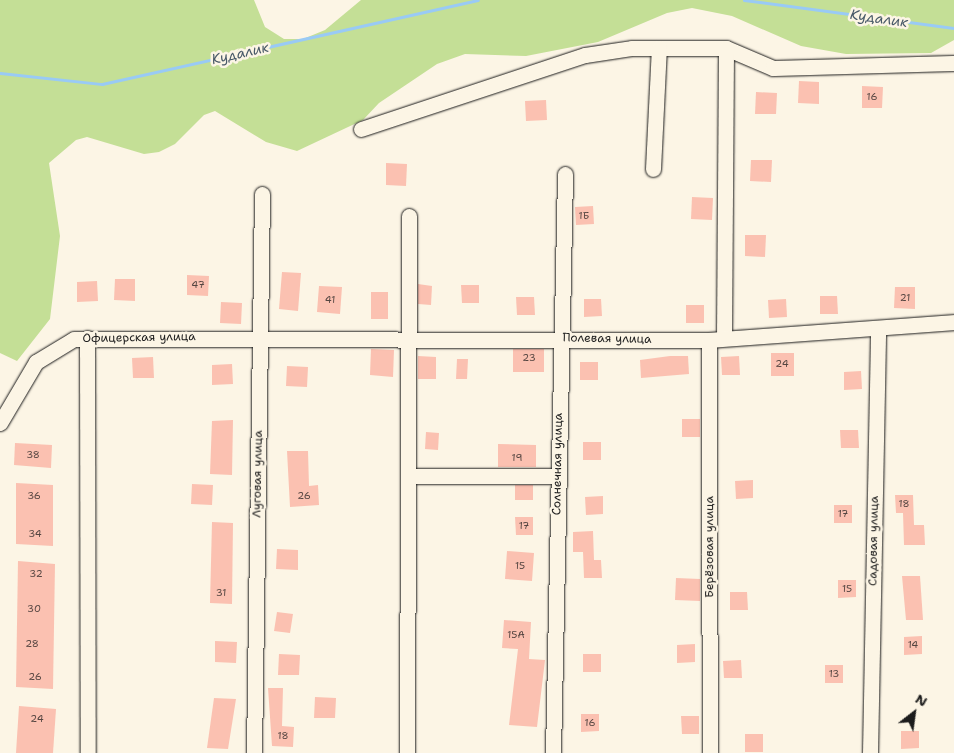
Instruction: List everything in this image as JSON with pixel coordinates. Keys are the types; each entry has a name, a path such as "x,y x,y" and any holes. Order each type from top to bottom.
{"street":[{"path":"653,169 659,48"},
{"path":"360,129 585,55 659,48 726,48 773,68 954,63"},
{"path":"724,337 726,48"},
{"name":"Солнечная улица","path":"553,753 560,338 565,174"},
{"name":"Луговая улица","path":"254,753 262,194"},
{"path":"407,753 409,216"},
{"name":"Полевая улица","path":"260,336 708,340 724,337 954,322"},
{"name":"Садовая улица","path":"870,753 878,328"},
{"name":"Офицерская улица","path":"0,423 36,362 65,343 87,338 260,336"},
{"path":"87,338 88,753"},
{"name":"Берёзовая улица","path":"708,340 710,753"},
{"path":"408,476 558,476"}],"green space":[{"path":"0,0 254,0 265,27 284,39 303,39 325,30 361,0 954,0 954,40 931,53 846,54 801,46 732,16 692,8 667,13 598,42 526,56 465,54 437,64 379,103 363,120 297,151 266,142 215,111 204,115 175,144 159,152 144,154 87,137 76,140 49,163 60,236 50,319 17,361 0,353"}],"building":[{"path":"799,81 819,82 819,104 798,103"},
{"path":"862,86 883,87 882,108 862,108"},
{"path":"756,92 777,93 776,114 755,114"},
{"path":"546,100 547,120 526,121 525,101"},
{"path":"751,160 772,160 771,182 750,181"},
{"path":"386,163 407,164 406,186 386,185"},
{"path":"692,197 713,198 712,220 691,219"},
{"path":"593,206 594,224 576,225 575,207"},
{"path":"745,235 766,235 765,257 745,256"},
{"path":"282,272 301,273 298,311 279,309"},
{"path":"187,275 209,276 208,296 187,295"},
{"path":"115,279 135,279 135,301 114,300"},
{"path":"97,281 98,301 77,302 77,282"},
{"path":"418,284 432,286 431,305 418,304"},
{"path":"461,285 479,285 479,303 462,303"},
{"path":"319,286 342,287 340,314 317,312"},
{"path":"895,287 915,287 915,309 894,308"},
{"path":"371,292 388,292 388,319 371,319"},
{"path":"820,296 837,296 838,314 820,314"},
{"path":"516,297 534,297 535,315 517,315"},
{"path":"584,299 601,299 602,316 584,317"},
{"path":"786,299 787,317 769,318 768,300"},
{"path":"221,302 242,303 241,324 220,323"},
{"path":"686,305 704,305 704,323 686,323"},
{"path":"371,349 394,350 393,377 370,375"},
{"path":"513,349 544,349 544,372 513,372"},
{"path":"771,353 794,353 794,376 771,376"},
{"path":"418,356 436,357 436,379 418,379"},
{"path":"688,356 689,374 641,378 640,360"},
{"path":"739,356 740,375 722,375 721,357"},
{"path":"153,357 154,378 133,378 132,358"},
{"path":"457,359 468,359 467,379 456,379"},
{"path":"580,362 598,362 598,380 580,380"},
{"path":"232,364 233,384 212,385 212,365"},
{"path":"287,366 308,367 307,387 286,386"},
{"path":"861,371 862,389 844,390 844,372"},
{"path":"682,419 700,419 700,437 682,437"},
{"path":"233,420 232,475 210,474 212,421"},
{"path":"840,430 858,430 859,448 841,448"},
{"path":"426,432 439,433 438,450 425,449"},
{"path":"583,442 601,442 601,460 583,460"},
{"path":"15,443 52,445 51,468 14,465"},
{"path":"498,444 536,445 536,467 498,467"},
{"path":"287,451 308,451 309,486 318,485 319,505 290,507"},
{"path":"753,480 753,498 736,499 735,481"},
{"path":"16,483 53,485 53,546 16,544"},
{"path":"192,484 213,485 212,505 191,504"},
{"path":"515,485 533,485 533,500 515,500"},
{"path":"895,495 913,495 914,525 924,525 925,545 904,545 903,513 896,513"},
{"path":"603,496 603,514 586,515 585,497"},
{"path":"834,505 852,505 852,523 834,523"},
{"path":"515,517 533,517 533,535 516,535"},
{"path":"212,522 233,523 232,604 210,603"},
{"path":"593,531 594,560 601,560 602,578 584,578 583,552 573,552 573,532"},
{"path":"277,549 298,550 298,570 276,569"},
{"path":"507,551 534,553 532,581 505,579"},
{"path":"18,561 55,564 53,689 16,687"},
{"path":"902,576 920,576 923,620 906,620"},
{"path":"676,578 700,579 700,601 675,600"},
{"path":"838,580 856,580 856,597 838,598"},
{"path":"730,592 747,592 748,610 730,610"},
{"path":"277,612 293,614 290,633 274,631"},
{"path":"504,620 531,622 529,659 545,660 537,727 509,725 518,649 502,648"},
{"path":"922,636 922,654 904,655 904,637"},
{"path":"215,641 237,642 236,663 215,662"},
{"path":"695,644 695,662 677,663 677,645"},
{"path":"279,654 300,655 299,675 278,675"},
{"path":"583,654 601,654 601,672 583,672"},
{"path":"741,660 742,678 724,678 723,661"},
{"path":"825,665 843,665 843,683 825,683"},
{"path":"268,688 283,688 282,726 294,727 293,747 272,746"},
{"path":"315,697 336,698 335,718 314,718"},
{"path":"214,698 236,699 228,749 207,748"},
{"path":"19,706 56,709 53,753 16,753"},
{"path":"581,714 599,714 599,731 581,732"},
{"path":"681,716 699,716 699,734 682,734"},
{"path":"901,731 919,731 919,748 901,749"},
{"path":"745,734 763,734 763,752 745,752"}],"waterway":[{"name":"Кудалик","path":"0,73 102,84 478,0"},
{"name":"Кудалик","path":"744,0 954,28"}]}
